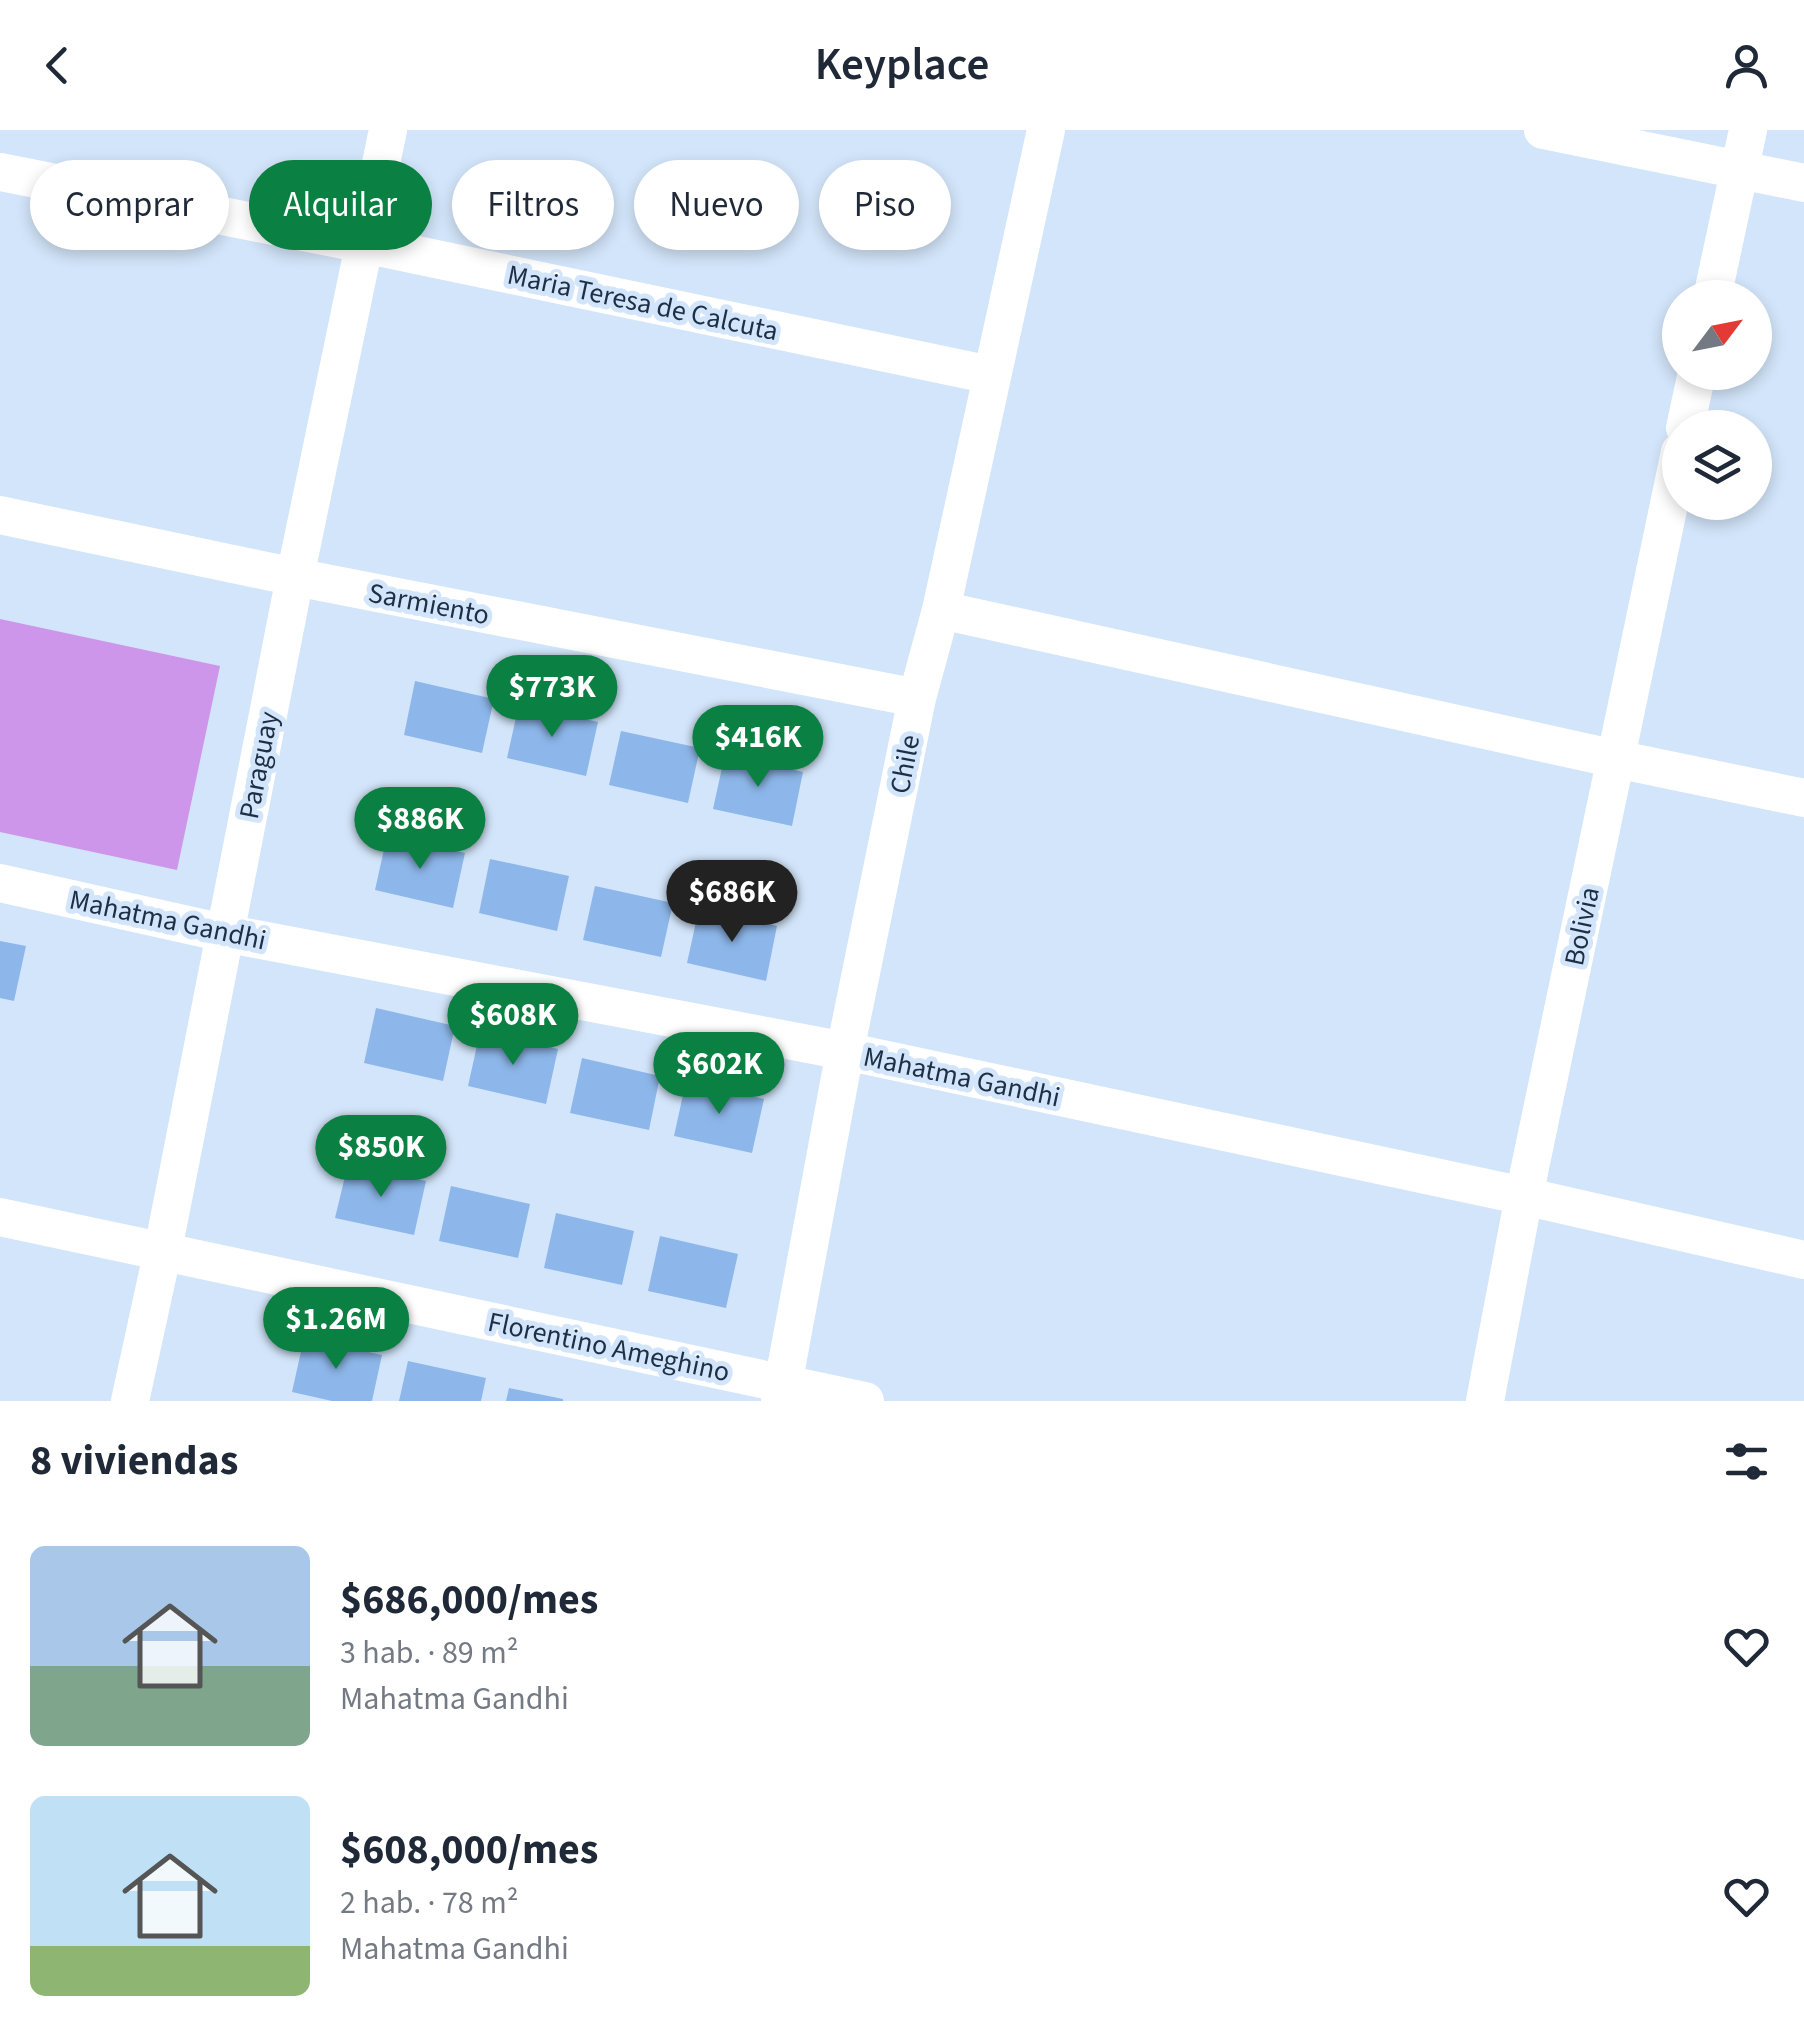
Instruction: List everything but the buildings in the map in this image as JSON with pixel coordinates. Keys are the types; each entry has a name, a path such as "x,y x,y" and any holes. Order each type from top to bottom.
{"street":[{"name":"Paraguay","path":"382,160 388,130"},
{"name":"Chile","path":"782,1392 845,1051 917,698 941,610 1046,130"},
{"path":"1543,130 1804,183"},
{"path":"1716,280 1748,130"},
{"name":"Maria Teresa de Calcuta","path":"0,172 249,221"},
{"name":"Paraguay","path":"130,1401 164,1250 363,250"},
{"name":"Maria Teresa de Calcuta","path":"393,250 991,375"},
{"name":"Sarmiento","path":"0,515 917,698"},
{"name":"Bolivia","path":"1485,1401 1524,1196 1666,520"},
{"path":"941,610 1804,798"},
{"name":"Mahatma Gandhi","path":"0,883 224,933 845,1051 1804,1260"},
{"name":"Florentino Ameghino","path":"0,1217 164,1250 782,1392 865,1401"}],"shaded area":[{"path":"0,619 220,666 177,870 0,832"}]}
